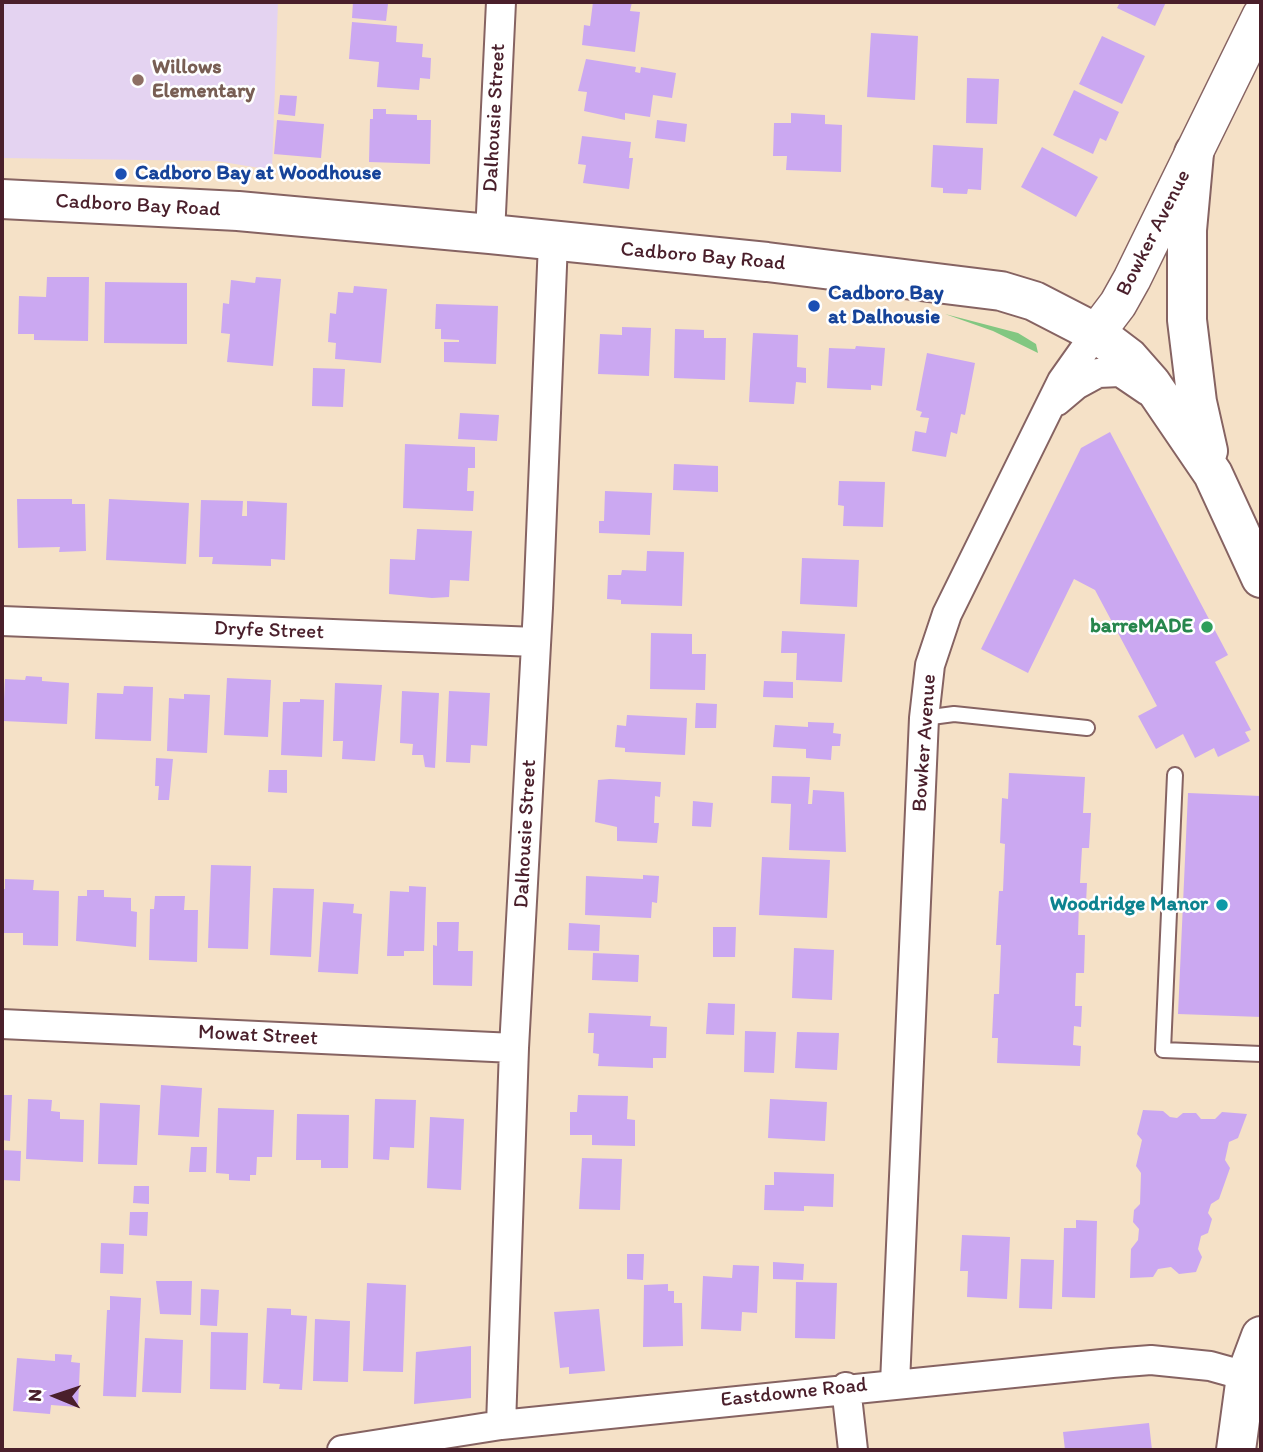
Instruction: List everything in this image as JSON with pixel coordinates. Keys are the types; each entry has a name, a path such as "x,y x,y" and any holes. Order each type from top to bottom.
{"main road":[{"path":"1194,153 1187,230 1187,320 1197,402 1213,474"},
{"name":"Cadboro Bay Road","path":"2,199 237,211 489,234 767,262 1001,291 1034,301 1096,333 1129,358 1170,410 1213,474 1261,578"},
{"path":"1236,1450 1246,1376 1261,1336"}],"street":[{"name":"Dalhousie Street","path":"489,234 500,2"},
{"name":"Bowker Avenue","path":"895,1383 924,718 930,665 947,614 1062,381 1118,304 1261,16"},
{"name":"Dalhousie Street","path":"501,1425 514,1048 554,242"},
{"path":"1049,408 1076,385 1098,373 1120,372 1170,410"},
{"name":"Dryfe Street","path":"2,621 536,642"},
{"name":"Mowat Street","path":"2,1024 514,1048"},
{"name":"Eastdowne Road","path":"356,1449 501,1425 846,1387 1150,1360 1210,1366 1246,1376"},
{"path":"846,1387 853,1450"}],"lane":[{"path":"924,718 954,714 1087,728"},
{"path":"1175,775 1163,1050 1261,1054"}],"shaded area":[{"name":"Willows Elementary","path":"2,2 278,2 272,170 216,161 2,158"}],"green space":[{"path":"945,314 1018,333 1036,344 1038,353 993,331"}],"building":[{"path":"353,2 388,4 386,21 352,18"},
{"path":"593,2 632,2 630,11 640,12 635,52 582,45 584,25 590,26"},
{"path":"1120,2 1166,2 1155,26 1117,8"},
{"path":"352,22 397,26 396,42 423,44 422,57 431,58 430,79 420,78 419,90 377,87 379,62 349,59"},
{"path":"871,33 918,36 915,100 867,97"},
{"path":"1102,36 1145,56 1122,104 1079,84"},
{"path":"586,59 636,67 635,72 640,73 641,67 676,73 672,98 653,95 650,117 625,113 625,120 584,111 587,92 578,91"},
{"path":"967,78 999,79 997,124 966,123"},
{"path":"1074,90 1119,112 1106,141 1100,138 1093,154 1053,135"},
{"path":"280,95 297,96 295,116 278,114"},
{"path":"373,109 386,109 386,114 417,115 417,120 431,120 430,164 369,162 370,119 373,119"},
{"path":"791,113 825,115 825,124 842,125 841,172 786,170 787,156 773,156 774,123 791,123"},
{"path":"277,120 324,124 321,158 274,154"},
{"path":"657,120 687,124 685,142 655,138"},
{"path":"582,136 631,142 629,158 633,158 629,189 583,183 586,165 578,164"},
{"path":"933,145 983,148 981,190 968,189 967,194 943,193 943,188 931,187"},
{"path":"1042,147 1098,177 1076,217 1021,187"},
{"path":"47,277 89,277 88,341 34,340 34,334 18,334 19,296 46,297"},
{"path":"256,277 281,279 273,366 227,362 230,334 221,333 223,303 229,304 231,280 255,283"},
{"path":"105,282 187,283 187,344 104,343"},
{"path":"354,286 387,289 381,363 335,359 336,343 328,342 330,313 336,314 338,292 353,293"},
{"path":"436,304 498,306 496,364 444,362 444,342 459,340 441,339 441,329 435,329"},
{"path":"622,327 651,328 649,376 598,374 600,334 622,335"},
{"path":"675,329 704,330 704,338 726,338 725,380 674,378"},
{"path":"753,333 798,335 797,367 806,368 806,383 796,382 794,404 749,402"},
{"path":"856,346 885,348 882,386 871,385 871,390 827,388 829,348 855,349"},
{"path":"927,353 975,363 965,415 961,414 957,434 951,432 946,457 912,451 915,431 926,433 929,418 920,417 922,412 916,410"},
{"path":"313,368 345,369 343,407 312,406"},
{"path":"460,413 499,415 497,441 458,439"},
{"path":"1110,432 1228,655 1215,662 1251,730 1245,732 1250,741 1218,757 1214,748 1195,758 1183,734 1156,749 1138,716 1157,706 1095,590 1074,579 1028,673 981,649 1081,448"},
{"path":"405,444 475,447 475,468 468,468 467,491 474,491 473,511 403,508"},
{"path":"674,464 718,466 718,492 673,490"},
{"path":"839,481 885,482 883,527 843,526 844,506 838,505"},
{"path":"605,491 652,493 650,535 599,533 599,521 604,521"},
{"path":"17,499 72,499 72,504 85,504 86,551 59,552 60,547 18,548"},
{"path":"109,499 189,503 186,564 106,560"},
{"path":"201,500 243,501 242,516 247,516 247,501 287,503 285,560 271,559 271,566 212,564 213,557 199,557"},
{"path":"417,529 472,531 469,581 450,580 449,597 389,594 390,559 415,560"},
{"path":"647,551 684,552 682,606 621,604 621,600 607,599 608,575 621,575 622,570 646,571"},
{"path":"802,558 859,560 857,607 800,604"},
{"path":"782,631 845,634 842,682 796,680 797,653 781,653"},
{"path":"651,633 692,634 692,654 706,654 705,690 650,689"},
{"path":"26,676 42,677 42,681 69,683 67,724 3,721 5,679 25,680"},
{"path":"227,678 271,680 268,737 224,735"},
{"path":"764,681 793,682 793,698 763,697"},
{"path":"335,683 382,685 375,761 342,759 343,741 333,741"},
{"path":"124,686 153,687 151,741 95,739 97,693 123,694"},
{"path":"402,691 439,693 435,768 425,767 423,755 412,755 413,744 400,743"},
{"path":"449,691 490,693 487,746 471,745 470,763 446,762"},
{"path":"184,694 210,695 207,753 167,751 169,698 184,699"},
{"path":"300,699 324,700 322,757 281,755 283,702 300,702"},
{"path":"696,703 717,704 716,728 695,728"},
{"path":"627,715 687,718 685,755 625,752 625,748 615,747 617,725 626,726"},
{"path":"808,722 834,723 833,733 841,734 840,746 832,746 831,760 806,758 806,749 773,747 775,725 808,727"},
{"path":"156,758 173,759 169,800 158,800 159,786 155,786"},
{"path":"269,770 287,770 287,793 268,792"},
{"path":"1009,773 1085,777 1083,813 1091,813 1089,848 1082,848 1080,883 1087,883 1086,903 1079,903 1078,935 1085,935 1084,973 1076,973 1075,1006 1082,1006 1081,1027 1074,1026 1073,1045 1081,1046 1080,1066 997,1063 998,1038 992,1038 994,994 999,994 1001,945 996,945 999,891 1003,891 1005,844 1000,843 1002,798 1008,799"},
{"path":"772,776 810,777 808,804 812,804 813,790 844,792 846,852 789,850 791,804 771,803"},
{"path":"598,780 661,782 660,797 655,796 654,823 659,823 657,843 617,841 617,827 595,822"},
{"name":"Woodridge Manor","path":"1188,793 1261,796 1261,1017 1178,1014"},
{"path":"693,801 713,803 711,827 692,826"},
{"path":"762,857 830,860 827,918 759,915"},
{"path":"211,865 251,866 248,949 208,948"},
{"path":"643,875 659,876 657,903 652,902 651,918 585,915 586,876 643,879"},
{"path":"5,879 34,880 33,890 59,891 58,946 23,945 23,933 2,933 2,889 5,889"},
{"path":"409,886 426,887 424,951 404,951 404,956 387,956 390,891 409,892"},
{"path":"273,888 314,889 311,957 270,955"},
{"path":"87,890 104,890 104,897 131,898 131,911 137,912 136,947 76,941 78,896 87,896"},
{"path":"155,896 185,896 184,910 198,910 197,962 149,960 150,909 154,909"},
{"path":"323,902 354,904 353,913 362,914 358,974 318,972"},
{"path":"437,922 459,922 458,951 473,951 472,986 433,985 433,945 437,946"},
{"path":"569,923 600,925 599,951 568,950"},
{"path":"713,927 736,927 735,957 713,957"},
{"path":"794,948 834,950 832,1000 792,998"},
{"path":"593,953 639,955 638,982 592,980"},
{"path":"708,1003 735,1004 734,1035 706,1034"},
{"path":"589,1013 651,1016 650,1026 667,1027 666,1058 653,1058 653,1068 598,1066 599,1054 593,1053 594,1033 588,1033"},
{"path":"745,1031 776,1032 774,1073 744,1072"},
{"path":"797,1032 839,1033 837,1070 795,1068"},
{"path":"161,1085 202,1088 199,1137 158,1135"},
{"path":"2,1095 12,1095 10,1141 2,1140"},
{"path":"578,1095 628,1096 627,1119 635,1120 635,1146 592,1145 592,1135 570,1135 570,1112 577,1112"},
{"path":"28,1099 52,1100 51,1111 60,1112 60,1119 84,1120 83,1162 26,1159"},
{"path":"375,1099 416,1100 414,1148 390,1147 389,1160 373,1159"},
{"path":"770,1099 827,1102 825,1141 768,1138"},
{"path":"100,1103 140,1105 137,1165 98,1164"},
{"path":"218,1108 274,1110 272,1157 257,1157 256,1175 250,1175 250,1181 229,1180 229,1174 216,1173"},
{"path":"1143,1110 1163,1111 1170,1117 1177,1118 1183,1113 1196,1113 1201,1119 1215,1119 1222,1112 1247,1114 1238,1138 1229,1142 1225,1160 1230,1168 1219,1199 1211,1204 1208,1213 1212,1219 1208,1233 1201,1236 1198,1249 1202,1257 1196,1272 1179,1274 1171,1267 1158,1269 1153,1277 1130,1278 1131,1249 1138,1240 1139,1229 1133,1222 1134,1210 1140,1204 1141,1173 1136,1166 1142,1140 1137,1134"},
{"path":"297,1114 349,1115 348,1168 321,1168 321,1160 296,1160"},
{"path":"430,1117 464,1119 461,1190 427,1188"},
{"path":"191,1147 207,1147 206,1172 189,1172"},
{"path":"2,1150 21,1151 20,1181 2,1180"},
{"path":"582,1158 622,1159 620,1210 579,1209"},
{"path":"774,1172 834,1174 833,1207 804,1206 804,1211 764,1210 765,1185 774,1185"},
{"path":"134,1186 149,1186 149,1204 133,1203"},
{"path":"130,1212 148,1212 147,1236 129,1235"},
{"path":"1076,1220 1097,1221 1095,1298 1062,1297 1064,1228 1076,1228"},
{"path":"962,1235 1010,1237 1007,1299 967,1297 968,1271 960,1271"},
{"path":"101,1243 124,1244 123,1274 100,1273"},
{"path":"627,1254 644,1254 643,1280 627,1279"},
{"path":"1021,1259 1054,1260 1052,1309 1019,1308"},
{"path":"773,1262 804,1264 803,1280 773,1279"},
{"path":"733,1265 759,1266 757,1313 742,1312 741,1331 701,1329 703,1276 732,1278"},
{"path":"156,1281 192,1281 191,1315 160,1314"},
{"path":"796,1282 837,1283 835,1339 795,1338"},
{"path":"367,1283 406,1285 403,1372 363,1371"},
{"path":"668,1284 668,1291 674,1291 674,1303 682,1303 683,1346 643,1347 644,1285"},
{"path":"201,1289 219,1290 217,1326 200,1325"},
{"path":"110,1296 141,1298 136,1397 103,1396"},
{"path":"267,1308 291,1309 291,1315 307,1316 302,1390 279,1389 280,1384 263,1383"},
{"path":"599,1309 605,1371 569,1374 569,1367 560,1368 554,1312"},
{"path":"315,1319 350,1321 348,1382 313,1381"},
{"path":"211,1332 248,1333 246,1390 210,1389"},
{"path":"145,1338 183,1340 181,1393 142,1392"},
{"path":"471,1346 471,1398 414,1404 416,1352"},
{"path":"55,1354 72,1355 71,1362 80,1363 78,1407 51,1405 50,1414 13,1411 17,1358 55,1361"},
{"path":"1149,1423 1152,1450 1065,1450 1063,1432"}],"place":[{"name":"Willows Elementary","path":"138,80"},
{"name":"Cadboro Bay at Woodhouse","path":"121,174"},
{"name":"Cadboro Bay at Dalhousie","path":"814,306"},
{"name":"barreMADE","path":"1207,627"},
{"name":"Woodridge Manor","path":"1222,905"}]}
